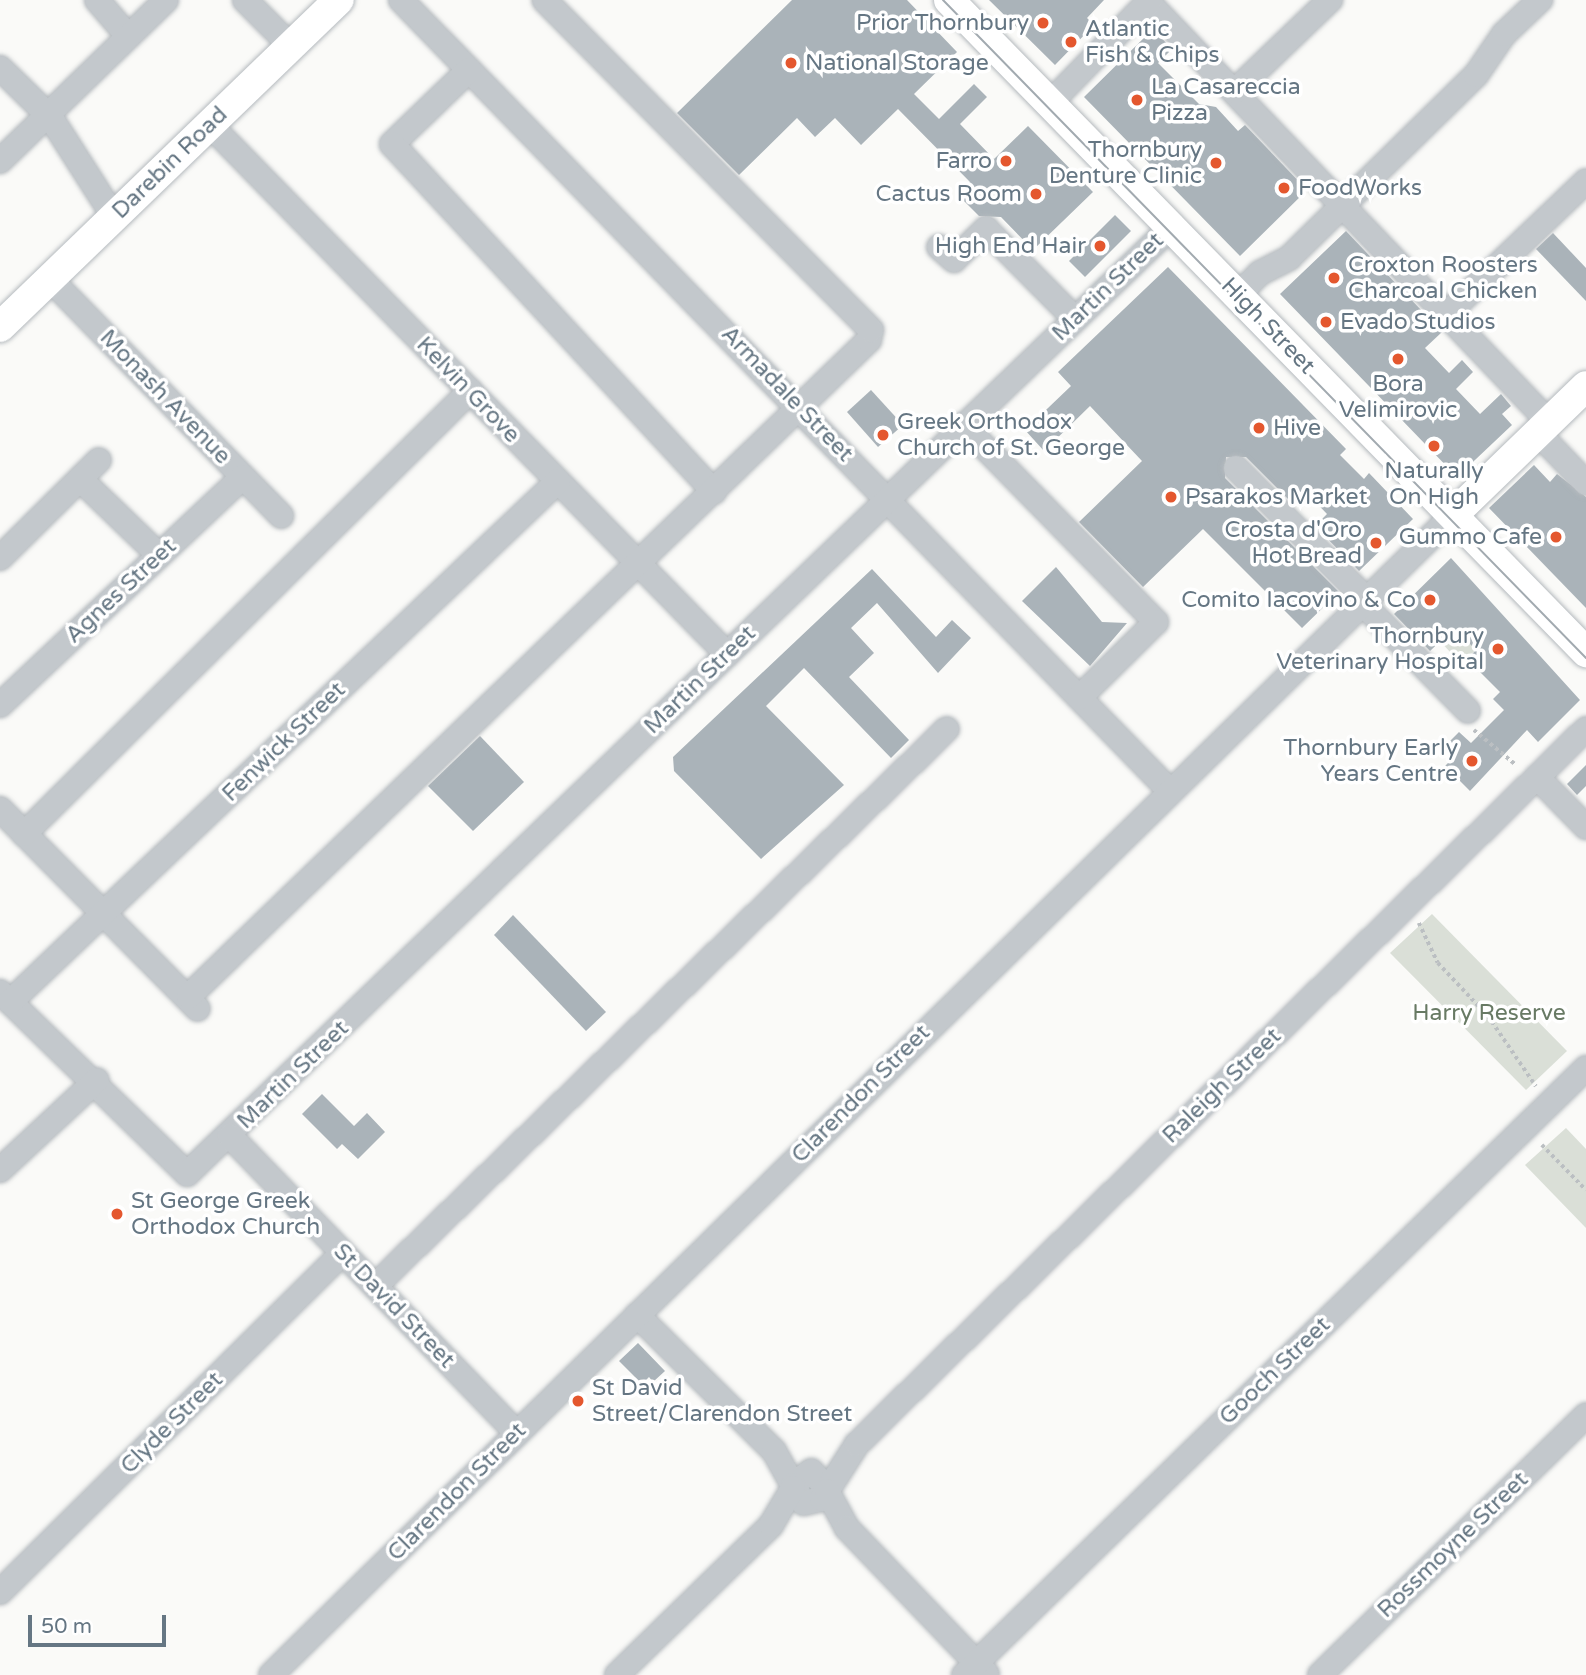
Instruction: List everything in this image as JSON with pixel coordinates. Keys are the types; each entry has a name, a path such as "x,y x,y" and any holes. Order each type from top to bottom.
{"main road":[{"name":"Darebin Road","path":"0,327 339,0"},
{"name":"High Street","path":"949,0 1586,652"},
{"path":"1453,515 1586,386"}],"street":[{"path":"97,0 128,36"},
{"path":"0,161 166,0"},
{"path":"245,0 291,46"},
{"name":"Armadale Street","path":"401,0 888,497 1170,791"},
{"path":"0,809 194,1003 869,340 871,330 545,0"},
{"path":"1235,91 1330,0"},
{"path":"1238,295 1260,273 1289,258 1476,75 1504,34 1540,0"},
{"path":"1050,103 1149,1 1341,207 1447,314 1586,483"},
{"path":"0,68 48,115 114,217"},
{"path":"469,70 391,144 714,492"},
{"name":"Kelvin Grove","path":"209,125 727,654"},
{"path":"1447,314 1586,181"},
{"name":"Martin Street","path":"230,1136 888,497 1171,227"},
{"path":"939,247 954,260 986,229 1075,319"},
{"name":"Monash Avenue","path":"50,279 281,516"},
{"path":"24,834 470,391"},
{"path":"963,425 1156,622 1080,697"},
{"path":"0,558 99,460"},
{"path":"1236,468 1468,711"},
{"name":"Agnes Street","path":"0,705 243,477"},
{"path":"80,479 159,555"},
{"name":"Fenwick Street","path":"5,997 103,914 558,481"},
{"name":"Clarendon Street","path":"271,1675 1453,515"},
{"path":"375,1286 947,729"},
{"name":"Raleigh Street","path":"617,1675 857,1444 1526,771 1586,729"},
{"path":"1526,771 1586,827"},
{"path":"5,997 97,1080 187,1174 230,1136"},
{"name":"Gooch Street","path":"976,1671 1586,1068"},
{"path":"0,1170 97,1080"},
{"name":"St David Street","path":"230,1136 517,1433"},
{"name":"Clyde Street","path":"0,1592 343,1253"},
{"path":"638,1315 810,1488 976,1671"},
{"name":"Rossmoyne Street","path":"1320,1675 1586,1415"}],"path":[{"path":"1468,711 1462,717 1526,771"},
{"path":"1419,923 1438,963 1488,1016 1536,1086"},
{"path":"1542,1145 1586,1190"}],"green space":[{"path":"1467,615 1489,637 1461,664 1440,641"},
{"name":"Harry Reserve","path":"1432,914 1567,1051 1526,1090 1390,953"},
{"path":"1566,1128 1586,1149 1586,1228 1525,1165"}],"building":[{"path":"792,0 907,0 957,52 914,94 939,119 974,84 987,97 960,124 994,159 1028,126 1093,192 1033,250 1001,217 979,216 957,194 970,182 898,109 861,145 835,118 815,137 797,118 739,175 677,113"},
{"path":"989,0 1104,0 1087,18 1094,25 1055,65"},
{"path":"1153,29 1172,49 1158,63 1199,104 1216,107 1238,131 1245,125 1307,190 1240,256 1084,97"},
{"name":"High End Hair","path":"1115,215 1131,231 1085,277 1069,261"},
{"path":"1346,231 1442,332 1425,348 1449,373 1462,360 1473,372 1456,389 1480,414 1501,394 1511,406 1502,414 1512,425 1457,477 1280,294"},
{"path":"1553,233 1586,268 1586,301 1536,249"},
{"path":"1168,267 1346,449 1340,455 1364,479 1369,473 1413,519 1359,571 1315,526 1327,514 1304,490 1291,502 1246,457 1226,457 1225,478 1339,592 1302,628 1203,529 1143,587 1079,522 1142,461 1090,406 1044,451 1025,430 1071,386 1058,372"},
{"path":"871,390 903,425 878,447 847,412"},
{"path":"1534,465 1550,482 1557,474 1586,497 1586,608 1489,508"},
{"path":"1451,558 1580,700 1538,742 1527,730 1470,791 1445,766 1454,757 1444,747 1459,732 1471,743 1504,710 1493,699 1500,692 1467,659 1476,650 1454,628 1430,651 1394,614"},
{"path":"1056,567 1102,622 1127,623 1090,666 1022,601"},
{"path":"872,569 936,637 952,620 971,638 938,673 877,603 851,628 874,653 849,677 909,740 891,758 804,668 766,706 844,785 761,859 674,771 673,757"},
{"path":"480,736 524,782 473,831 428,786"},
{"path":"1586,765 1586,786 1577,795 1567,784"},
{"path":"513,915 606,1012 586,1031 494,935"},
{"path":"322,1094 354,1126 367,1113 385,1132 358,1159 342,1144 337,1149 302,1114"},
{"path":"638,1343 665,1371 653,1382 649,1377 642,1384 619,1361"}],"tram line":[{"path":"943,0 1586,658"}],"place":[{"name":"Prior Thornbury","path":"1043,23"},
{"name":"Atlantic Fish & Chips","path":"1071,42"},
{"name":"National Storage","path":"791,63"},
{"name":"La Casareccia Pizza","path":"1137,100"},
{"name":"Farro","path":"1006,161"},
{"name":"Thornbury Denture Clinic","path":"1216,163"},
{"name":"FoodWorks","path":"1284,188"},
{"name":"Cactus Room","path":"1036,194"},
{"name":"High End Hair","path":"1100,246"},
{"name":"Croxton Roosters Charcoal Chicken","path":"1334,278"},
{"name":"Evado Studios","path":"1326,322"},
{"name":"Bora Velimirovic","path":"1398,359"},
{"name":"Hive","path":"1259,428"},
{"name":"Greek Orthodox Church of St. George","path":"883,435"},
{"name":"Naturally On High","path":"1434,446"},
{"name":"Psarakos Market","path":"1171,497"},
{"name":"Gummo Cafe","path":"1556,537"},
{"name":"Crosta d'Oro Hot Bread","path":"1376,543"},
{"name":"Comito Iacovino & Co","path":"1430,600"},
{"name":"Thornbury Veterinary Hospital","path":"1498,649"},
{"name":"Thornbury Early Years Centre","path":"1472,761"},
{"name":"St George Greek Orthodox Church","path":"117,1214"},
{"name":"St David Street/Clarendon Street","path":"578,1401"}]}
